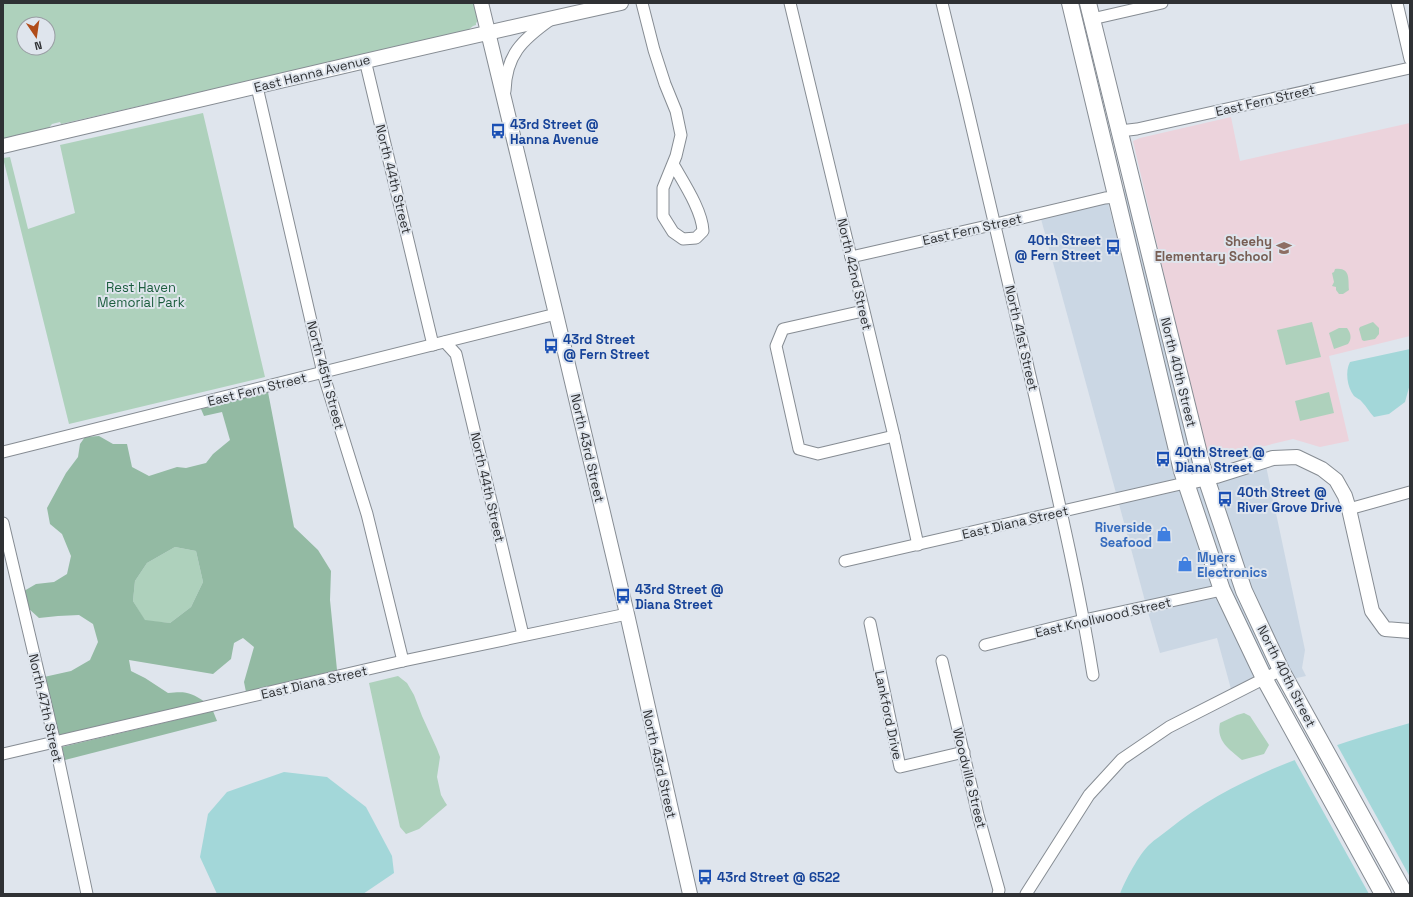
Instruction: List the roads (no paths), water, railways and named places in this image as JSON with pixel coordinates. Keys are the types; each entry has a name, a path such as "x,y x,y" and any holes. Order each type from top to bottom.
{"main road":[{"name":"North 40th Street","path":"1070,3 1185,483 1222,590 1264,678 1383,894"},
{"name":"North 40th Street","path":"1088,3 1207,479 1244,591 1281,670 1405,894"},
{"path":"1090,88 1100,98 1105,117 1110,124 1120,131"}],"street":[{"name":"North 43rd Street","path":"481,3 627,614 690,894"},
{"name":"East Hanna Avenue","path":"3,146 258,87 365,60 622,3"},
{"path":"642,3 654,50 676,111 681,135 673,164 663,188 663,216 674,232 683,239 696,238 702,231 702,223 694,204 673,164"},
{"name":"North 42nd Street","path":"790,3 894,436 918,545"},
{"name":"North 41st Street","path":"942,3 996,224 1061,511 1084,620 1093,675"},
{"path":"1092,19 1162,3"},
{"path":"1397,3 1410,59"},
{"path":"504,104 506,80 511,59 520,46 533,32 552,18"},
{"name":"North 44th Street","path":"365,60 433,345"},
{"name":"East Fern Street","path":"1120,131 1410,68"},
{"name":"North 45th Street","path":"258,87 323,373 367,514 403,661"},
{"name":"East Fern Street","path":"851,257 1105,198 1116,197"},
{"path":"863,311 783,329 776,346 799,449 818,454 894,436"},
{"name":"East Fern Street","path":"3,452 556,314"},
{"name":"North 44th Street","path":"445,342 456,354 523,635"},
{"path":"1185,483 1207,479 1273,458 1297,457 1322,468 1336,480 1345,496 1372,611 1385,629 1410,631"},
{"name":"East Diana Street","path":"845,561 1185,483"},
{"path":"1349,509 1410,492"},
{"name":"North 47th Street","path":"3,523 55,743 87,894"},
{"name":"East Knollwood Street","path":"985,645 1084,620 1222,590"},
{"name":"East Diana Street","path":"3,754 403,661 627,614"},
{"name":"Lankford Drive","path":"870,624 900,766 964,752"},
{"name":"Woodville Street","path":"942,661 978,815 1000,890 998,894"},
{"path":"1026,894 1089,796 1122,759 1169,727 1281,670"}],"water":[{"path":"1410,349 1410,384 1405,402 1389,414 1374,417 1361,401 1354,396 1348,384 1347,374 1350,362"},
{"path":"1410,723 1410,894 1120,894 1141,854 1149,845 1195,810 1223,793 1283,764 1346,742"},
{"path":"284,772 327,777 366,807 392,856 394,873 363,894 217,894 200,857 208,814 227,792"}],"place":[{"name":"43rd Street @ Hanna Avenue","path":"498,131"},
{"name":"40th Street @ Fern Street","path":"1113,247"},
{"name":"Sheehy Elementary School","path":"1284,248"},
{"name":"43rd Street @ Fern Street","path":"551,346"},
{"name":"40th Street @ Diana Street","path":"1163,459"},
{"name":"40th Street @ River Grove Drive","path":"1225,499"},
{"name":"Riverside Seafood","path":"1164,534"},
{"name":"Myers Electronics","path":"1185,564"},
{"name":"43rd Street @ Diana Street","path":"623,596"},
{"name":"43rd Street @ 6522","path":"705,877"}],"park label":[{"name":"Rest Haven Memorial Park","path":"141,294"}]}
